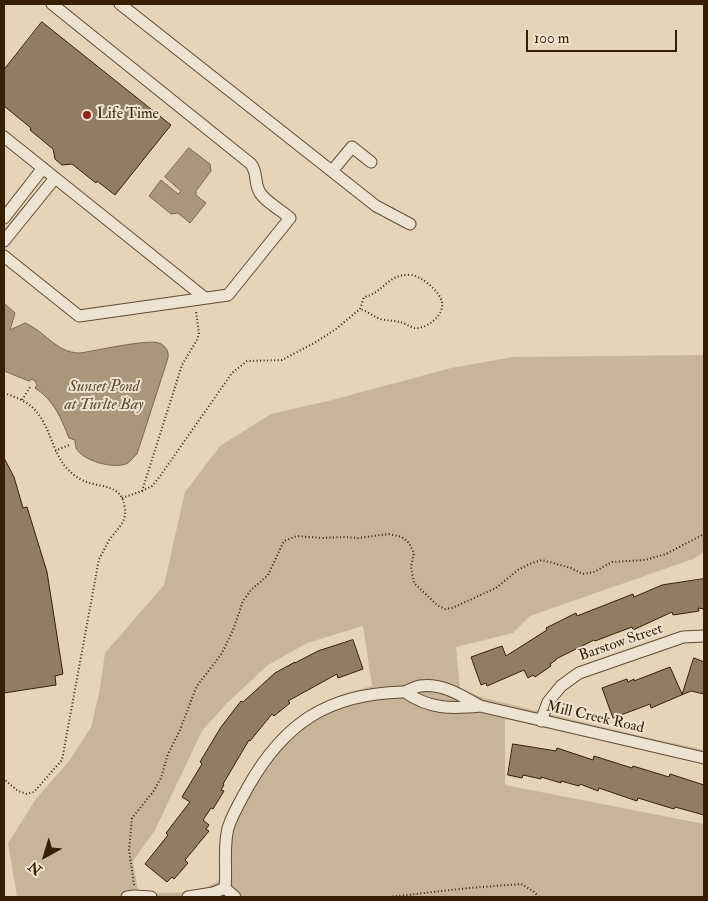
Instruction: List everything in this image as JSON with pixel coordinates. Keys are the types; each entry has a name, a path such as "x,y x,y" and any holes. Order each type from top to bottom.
{"street":[{"path":"4,256 79,316 228,295 290,218 262,195 257,184 256,172 251,164 52,4"},
{"path":"120,4 376,206 410,224"},
{"path":"4,137 200,299"},
{"path":"332,171 352,147 371,162"},
{"path":"4,218 43,168"},
{"path":"4,241 55,178"},
{"name":"Barstow Street","path":"542,721 548,702 561,686 579,673 683,637 704,636"},
{"name":"Mill Creek Road","path":"225,888 225,844 228,828 256,773 292,728 332,705 358,697 387,692 405,692 417,687 430,685 455,692 480,706 704,758"},
{"name":"Mill Creek Road","path":"405,692 416,700 450,709 480,706"},
{"path":"188,897 213,893 225,888 235,897"},
{"path":"132,896 151,897"}],"path":[{"path":"122,498 152,486 236,368 247,361 282,360 324,337 360,308 364,298 372,296 391,279 397,277 412,275 418,277 436,292 442,300 442,306 433,321 423,328 414,328 398,321 380,319 360,308"},
{"path":"142,491 182,365 199,334 200,299"},
{"path":"22,400 30,387"},
{"path":"4,393 22,400 40,415 55,451 66,468 82,480 114,489 122,498 126,512 121,525 99,559 62,760 34,792 27,794 18,791 4,779"},
{"path":"55,451 69,445"},
{"path":"132,896 128,850 132,818 161,778 168,754 184,722 197,686 222,653 233,630 243,601 268,576 281,546 288,539 306,536 358,538 389,534 402,537 409,543 414,554 411,567 414,583 437,606 445,609 452,608 490,591 522,567 542,560 571,568 584,574 594,572 612,562 645,560 666,554 704,534"},
{"path":"389,897 521,884 539,897"}],"shaded area":[{"path":"704,355 704,552 693,559 530,616 513,633 456,647 460,689 484,698 704,750 704,763 505,719 505,785 704,824 704,897 17,897 8,843 36,799 70,760 91,727 99,694 105,653 164,585 185,492 220,446 271,414 332,400 451,368 513,357","holes":["363,626 372,686 343,694 313,707 286,727 263,753 230,807 221,834 221,879 212,885 192,891 170,893 138,891 133,861 155,830 202,731 226,704 268,665 307,643"]}],"water":[{"path":"189,148 210,164 211,171 196,191 196,195 206,203 190,223 178,213 171,214 149,196 161,180 178,194 181,191 165,177"},
{"name":"Sunset Pond at Turlte Bay","path":"4,303 15,313 10,330 25,323 39,331 57,346 72,352 80,353 152,342 159,343 165,347 168,358 137,454 128,463 108,465 79,453 75,440 69,438 52,404 35,388 37,385 35,381 32,379 29,381 4,371"}],"building":[{"name":"Life Time","path":"42,22 171,125 115,195 72,164 62,165 55,159 53,149 4,106 4,70"},
{"path":"4,458 14,477 23,508 27,507 47,572 63,674 55,676 56,685 4,693"},
{"path":"704,579 704,609 698,608 699,611 673,615 672,612 633,630 632,627 594,640 556,659 550,664 551,666 535,677 533,675 528,678 524,670 487,686 486,683 481,685 471,657 502,646 506,656 547,630 546,628 576,613 577,616 633,594 634,597 662,585"},
{"path":"353,640 363,669 338,678 337,674 288,701 290,703 274,716 272,714 249,740 223,784 221,790 224,791 213,809 211,808 203,820 209,825 206,829 209,831 185,860 188,863 174,879 172,877 167,882 145,864 168,835 166,833 190,802 182,797 221,727 241,701 243,702 275,673 295,662 318,651"},
{"path":"694,658 704,662 704,694 691,691 651,708 650,704 613,718 602,688 627,679 628,682 634,679 634,681 670,667 682,694"},
{"path":"513,744 556,751 557,748 593,760 594,756 669,777 670,774 704,785 704,815 675,807 674,809 638,798 637,801 599,788 598,791 580,784 579,786 561,781 561,783 541,777 541,779 523,775 522,778 508,775"}],"place":[{"name":"Life Time","path":"87,115"}]}
